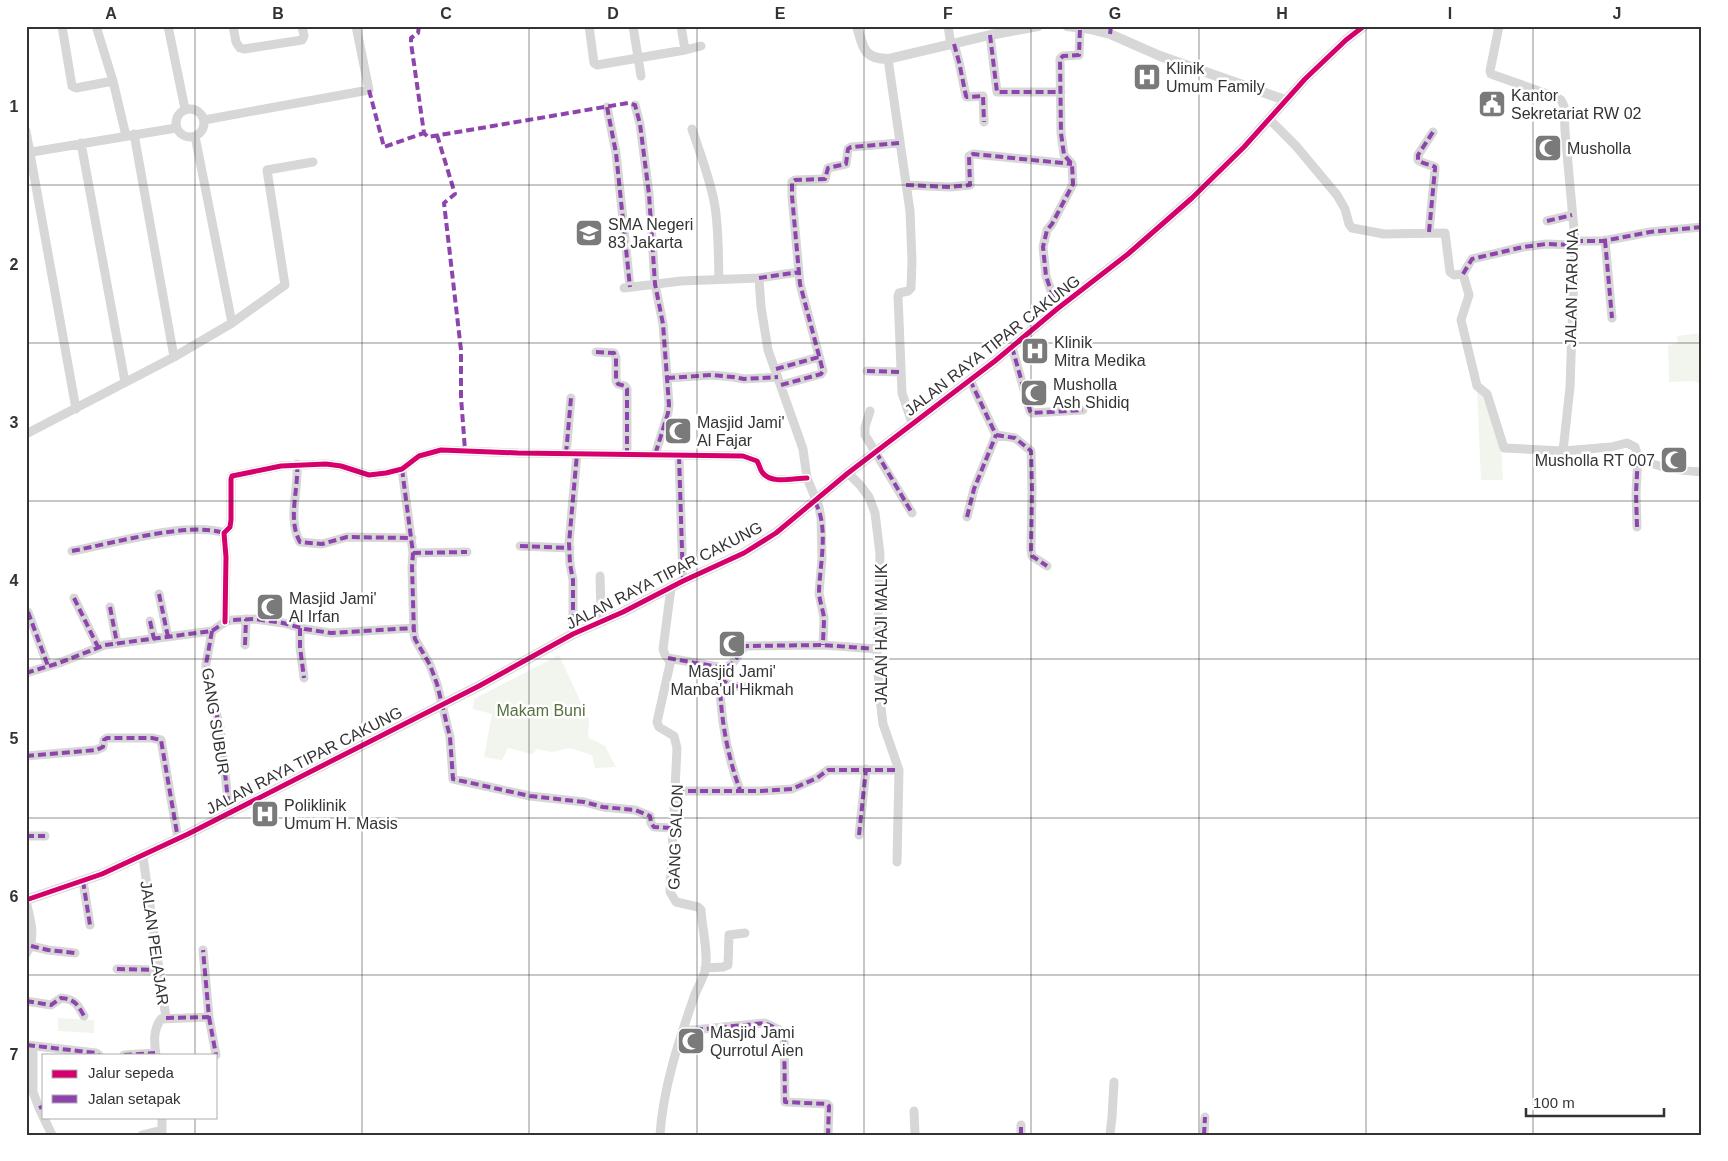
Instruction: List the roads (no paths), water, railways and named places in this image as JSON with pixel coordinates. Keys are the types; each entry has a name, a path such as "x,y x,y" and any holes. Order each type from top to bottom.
{"street":[{"path":"62,26 72,86 76,88 112,81"},
{"path":"96,26 130,135 174,357"},
{"path":"168,26 185,109"},
{"path":"233,26 236,42 240,48 244,49 302,40 304,36 302,26"},
{"path":"204,120 369,90 356,26"},
{"path":"589,26 594,62 597,65 701,46"},
{"path":"633,26 641,76"},
{"path":"681,26 685,50"},
{"path":"857,26 862,43 870,56 877,59 888,59 990,35 1038,26"},
{"path":"948,26 952,44 960,62 966,96 967,98 983,96 984,122"},
{"path":"1067,26 1110,30 1160,56 1286,100"},
{"name":"JALAN RAYA TIPAR CAKUNG","path":"26,901 143,857 178,840 442,705 573,634 604,621 744,553 776,533 816,502 848,473 970,380 1128,254 1166,221 1244,147 1305,79 1346,40 1364,26"},
{"name":"JALAN TARUNA","path":"1499,26 1491,74 1556,96 1564,106 1575,243 1570,387 1563,451"},
{"path":"1057,309 1046,276 1043,248 1047,230 1073,184 1072,164 1064,155 1060,60 1064,56 1079,55 1080,28"},
{"path":"990,35 996,92 1061,92"},
{"path":"888,59 910,211 912,261 910,290 899,293 898,296 903,398 912,423"},
{"path":"635,105 640,124 649,194 655,284 663,324 667,378 668,413 655,455"},
{"path":"607,107 616,153 627,287 720,279 760,278 798,272"},
{"path":"185,109 193,109 200,113 204,120 204,127 195,136 188,137 181,134 176,128 177,117 185,109"},
{"path":"1270,120 1296,146 1337,195 1352,228 1384,234 1445,233 1450,272 1454,275 1463,274"},
{"path":"28,153 176,128"},
{"path":"692,130 710,184 717,216 720,279"},
{"path":"26,131 28,153 76,409"},
{"path":"1429,232 1435,167 1418,160 1418,155 1433,132"},
{"path":"195,136 232,323"},
{"path":"81,143 124,382"},
{"path":"667,378 712,375 744,379 821,374 823,371 798,272 792,182 795,180 825,179 828,168 846,164 848,149 851,147 899,143"},
{"path":"906,186 950,187 970,185 970,156 973,154 1072,164"},
{"path":"26,434 174,357 232,323 285,285 267,170 313,162"},
{"path":"1547,220 1572,215"},
{"path":"1638,526 1636,493 1638,455 1635,447 1628,443 1611,447 1563,451 1504,448 1487,394 1477,386 1461,320 1469,295 1463,274 1472,259 1523,247 1605,240 1650,232 1702,227"},
{"path":"1605,240 1612,318"},
{"path":"760,278 761,307 768,350 803,449 807,478 818,507 822,530 819,593 824,618 822,646"},
{"path":"1012,347 1032,413 1083,410"},
{"path":"596,352 614,353 616,358 616,381 627,389 627,454"},
{"path":"778,377 819,356"},
{"path":"867,371 901,372"},
{"path":"967,517 974,489 996,435 970,380"},
{"path":"566,454 571,398"},
{"path":"870,411 864,430 912,513"},
{"path":"996,435 1015,438 1031,450 1031,553 1032,556 1047,566"},
{"path":"224,533 230,528 232,476 297,464 334,464 369,475 386,473 402,469 419,456 440,450 749,457 757,461 763,474 768,478 775,480 807,478"},
{"path":"573,634 570,548 577,454"},
{"path":"1638,455 1648,462 1659,465 1678,470 1702,472"},
{"path":"679,456 683,581"},
{"path":"297,464 298,475 294,512 295,529 300,542 322,544 347,537 412,538"},
{"path":"402,469 412,538 415,639 434,674 450,737 451,777 455,781 475,783 530,796 635,810 650,816 651,823 654,826 673,828"},
{"name":"JALAN HAJI MALIK","path":"848,473 860,484 869,497 875,513 880,554 877,649 881,711 899,770 897,862"},
{"path":"72,551 181,530 205,529 224,533"},
{"path":"224,533 226,557 225,622"},
{"path":"520,546 570,548"},
{"path":"413,553 467,552"},
{"path":"600,576 601,611 604,621"},
{"name":"GANG SALON","path":"660,1135 664,1106 682,1031 705,968 701,910 698,907 676,902 670,892 677,754 675,738 672,734 658,727 657,722 670,664 663,649 671,588"},
{"path":"159,594 168,637"},
{"path":"74,598 98,647"},
{"path":"110,607 117,643"},
{"path":"28,612 48,666"},
{"path":"245,646 246,619"},
{"path":"26,673 98,647 212,631 225,622 246,619 283,623 331,633 414,628"},
{"path":"150,621 154,639"},
{"path":"300,628 300,647 304,678"},
{"name":"GANG SUBUR","path":"212,631 206,671 220,728 228,800 232,811"},
{"path":"668,658 720,669 732,664 745,646 822,646 877,649"},
{"path":"720,669 720,700 731,765 740,790"},
{"path":"720,679 732,686 749,687"},
{"path":"26,756 96,750 103,747 104,740 108,738 152,738 161,740 178,840"},
{"path":"859,835 866,769"},
{"path":"676,791 795,788 817,778 828,770 899,770"},
{"path":"26,836 45,836"},
{"name":"JALAN PELAJAR","path":"143,857 166,1018 161,1019 156,1025 154,1037 156,1054"},
{"path":"83,881 90,925"},
{"path":"26,901 31,926 32,946 26,954"},
{"path":"705,968 728,965 729,935 745,933"},
{"path":"32,946 75,953"},
{"path":"203,950 209,1017 215,1054"},
{"path":"117,969 159,970"},
{"path":"26,1001 51,1005 61,998 74,1000 84,1016"},
{"path":"166,1018 209,1017"},
{"path":"682,1031 764,1024 782,1031 784,1034 785,1102 827,1104 829,1106 828,1135"},
{"path":"27,1045 98,1054"},
{"path":"27,1045 33,1053 33,1092 41,1107"},
{"path":"1110,1135 1114,1082"},
{"path":"914,1111 915,1135"},
{"path":"1204,1135 1205,1117"},
{"path":"45,1118 52,1135"},
{"path":"142,1135 162,1132 162,1118"},
{"path":"1021,1124 1021,1135"}],"place":[{"name":"Klinik Umum Family","path":"1147,77"},
{"name":"Kantor Sekretariat RW 02","path":"1492,104"},
{"name":"Musholla","path":"1548,148"},
{"name":"SMA Negeri 83 Jakarta","path":"589,233"},
{"name":"Klinik Mitra Medika","path":"1035,351"},
{"name":"Musholla Ash Shidiq","path":"1034,393"},
{"name":"Masjid Jami' Al Fajar","path":"678,431"},
{"name":"Musholla RT 007","path":"1674,460"},
{"name":"Masjid Jami' Al Irfan","path":"270,607"},
{"name":"Masjid Jami' Manba'ul Hikmah","path":"732,644"},
{"name":"Poliklinik Umum H. Masis","path":"265,814"},
{"name":"Masjid Jami Qurrotul Aien","path":"691,1041"}],"park label":[{"name":"Makam Buni","path":"541,710"}]}
